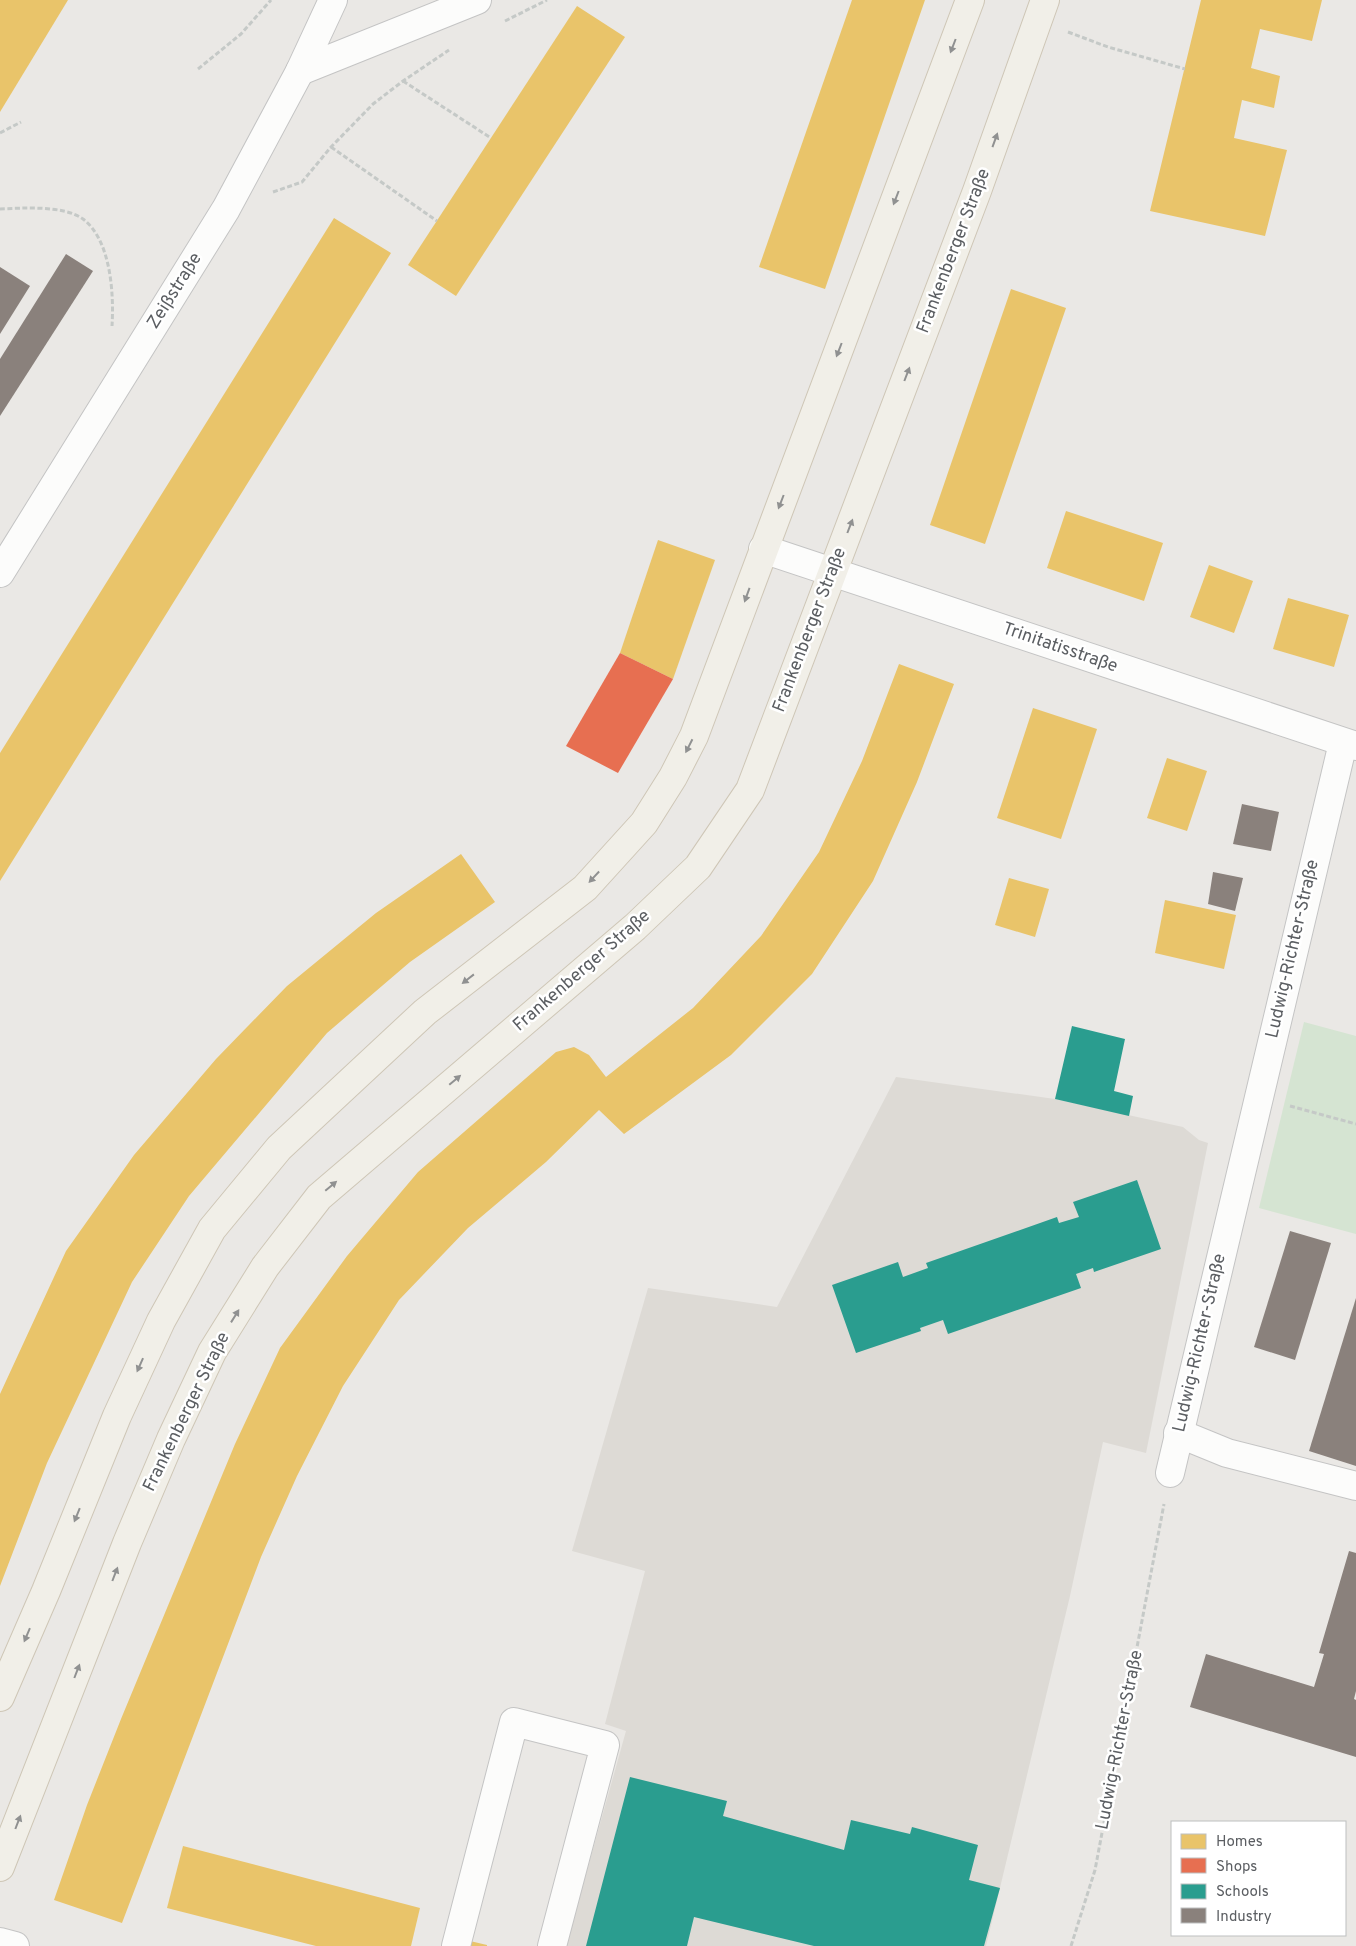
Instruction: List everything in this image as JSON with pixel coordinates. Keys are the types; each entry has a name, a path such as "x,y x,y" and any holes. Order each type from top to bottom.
{"main road":[{"path":"0,1697 125,1399 160,1321 212,1229 279,1148 425,1012 585,888 644,823 673,778 694,736 970,0"},
{"name":"Frankenberger Straße","path":"0,1867 126,1544 171,1439 212,1352 265,1267 319,1197 635,927 698,867 750,790 977,191 1045,0"}],"street":[{"name":"Zeißstraße","path":"0,573 226,209 300,71 333,0"},
{"path":"300,71 476,0"},
{"name":"Trinitatisstraße","path":"764,549 1349,744"},
{"name":"Ludwig-Richter-Straße","path":"1170,1473 1258,1096 1349,744"},
{"path":"1178,1433 1227,1453 1356,1486"},
{"path":"456,1946 514,1722 605,1745 552,1946"},
{"path":"0,1942 15,1946"}],"path":[{"path":"198,69 241,34 271,0"},
{"path":"498,24 547,0"},
{"path":"1069,32 1108,47 1184,69"},
{"path":"226,209 302,182 331,147 373,104 402,81 455,47"},
{"path":"402,81 491,138"},
{"path":"0,133 21,122"},
{"path":"331,147 437,221"},
{"path":"0,209 39,208 58,210 82,218 94,231 104,252 112,278 114,305 112,329"},
{"path":"1258,1096 1356,1124"},
{"name":"Ludwig-Richter-Straße","path":"1071,1946 1095,1870 1170,1473"}],"shaded area":[{"path":"896,1077 1055,1099 1183,1127 1199,1140 1208,1143 1146,1453 1103,1442 1070,1596 986,1946 566,1946 626,1731 605,1724 645,1571 572,1551 648,1288 777,1307"}],"green space":[{"path":"1304,1022 1356,1036 1356,1234 1259,1208"}],"building: Homes":[{"path":"0,0 68,0 0,112"},
{"path":"852,0 925,0 825,289 759,267"},
{"path":"1201,0 1322,0 1312,41 1260,29 1251,68 1280,76 1274,108 1242,100 1234,138 1287,150 1265,236 1150,211"},
{"path":"577,6 625,37 456,296 408,265"},
{"path":"334,218 391,253 0,881 0,753"},
{"path":"1011,289 1066,308 985,544 930,525"},
{"path":"1066,511 1163,543 1144,601 1047,568"},
{"path":"658,540 715,560 673,679 620,653"},
{"path":"1209,565 1253,581 1234,633 1190,617"},
{"path":"1288,598 1349,615 1334,667 1273,649"},
{"path":"899,664 954,684 917,782 873,881 812,974 731,1055 624,1134 599,1110 546,1162 468,1228 399,1300 343,1386 297,1476 261,1557 122,1923 54,1900 87,1805 121,1719 235,1444 280,1348 347,1256 418,1172 556,1052 574,1047 589,1055 606,1077 693,1008 761,936 819,852 862,761"},
{"path":"1033,708 1097,729 1061,839 997,818"},
{"path":"1167,758 1207,771 1187,831 1147,818"},
{"path":"461,854 495,902 410,962 327,1033 189,1196 132,1282 47,1463 0,1586 0,1394 66,1251 134,1155 216,1059 287,986 376,913"},
{"path":"1009,878 1049,889 1035,937 995,925"},
{"path":"1165,900 1236,915 1224,969 1155,953"},
{"path":"183,1846 420,1908 411,1946 316,1946 167,1908"},
{"path":"470,1941 487,1945 487,1946 469,1946"}],"building: Shops":[{"path":"620,653 673,679 618,773 566,746"}],"building: Schools":[{"path":"1072,1026 1125,1039 1114,1091 1133,1096 1129,1116 1055,1099"},
{"path":"1137,1180 1161,1249 1094,1272 1093,1268 1076,1274 1081,1288 948,1334 943,1320 920,1328 921,1331 856,1353 832,1285 898,1262 903,1277 928,1268 926,1263 1057,1217 1059,1223 1079,1217 1073,1202"},
{"path":"630,1777 727,1801 723,1816 844,1850 851,1820 910,1834 912,1827 978,1845 969,1880 1000,1888 984,1946 814,1946 694,1917 687,1946 586,1946"}],"building: Industry":[{"path":"66,254 93,271 0,416 0,359"},
{"path":"0,267 30,286 0,334"},
{"path":"1242,804 1279,812 1271,851 1233,844"},
{"path":"1213,872 1243,878 1235,911 1208,904"},
{"path":"1290,1231 1331,1243 1295,1360 1254,1347"},
{"path":"1356,1298 1356,1466 1309,1451"},
{"path":"1349,1551 1356,1553 1356,1691 1354,1699 1356,1700 1356,1757 1190,1707 1206,1654 1314,1687 1324,1654 1319,1653"}]}
